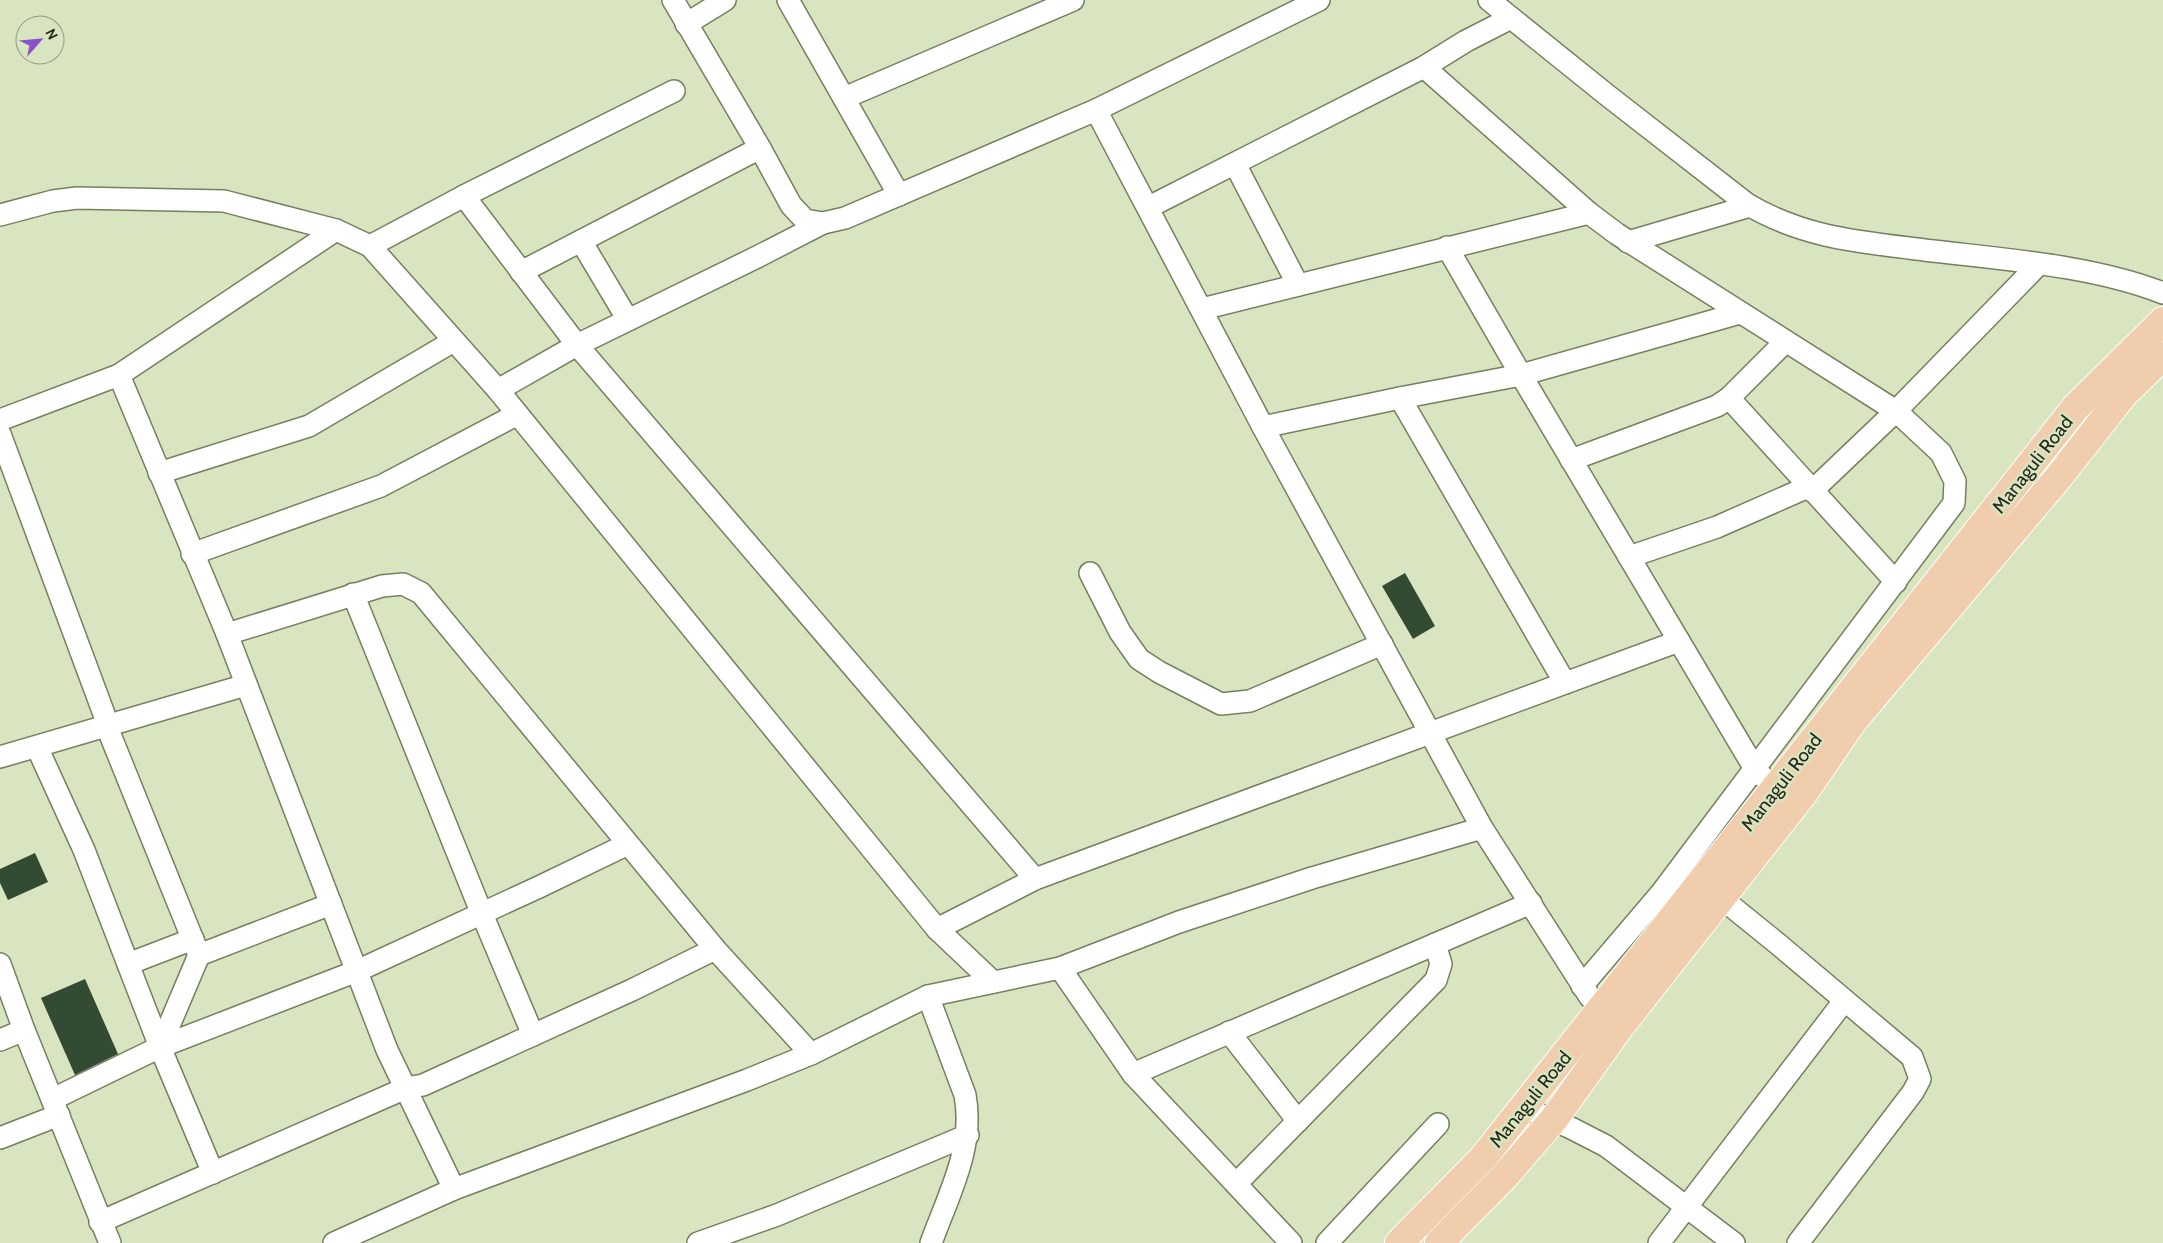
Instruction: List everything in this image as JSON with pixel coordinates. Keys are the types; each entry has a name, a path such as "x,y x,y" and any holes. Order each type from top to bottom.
{"main road":[{"name":"Managuli Road","path":"1399,1243 1483,1158 1524,1107 1610,1019 1792,789 2076,408 2163,322"},
{"name":"Managuli Road","path":"1846,715 2058,478 2123,395 2163,356"},
{"name":"Managuli Road","path":"1440,1243 1504,1176 1554,1119 1610,1019"}],"street":[{"path":"673,0 760,148 791,205 805,220 823,223"},
{"path":"686,24 726,0"},
{"path":"788,0 899,195"},
{"path":"844,98 1073,0"},
{"path":"498,390 577,345 823,223 845,218 1096,110 1319,0"},
{"path":"1489,0 1606,95 1750,206 1770,218 1841,240 2111,276 2163,293"},
{"path":"1149,208 1424,67 1466,40 1511,18"},
{"path":"1424,67 1589,213 1628,242 1896,411 1941,453 1956,481 1954,503 1896,582 1662,892 1582,986"},
{"path":"370,246 464,196 674,91"},
{"path":"1096,110 1264,427 1482,828 1582,986 1610,1019"},
{"path":"521,272 760,148"},
{"path":"1235,164 1298,285"},
{"path":"464,196 577,345 1035,879"},
{"path":"0,215 53,201 77,198 206,200 241,204 336,230 370,246 452,342 498,390 516,415 937,929 993,982"},
{"path":"1628,242 1750,206"},
{"path":"1202,309 1589,213"},
{"path":"0,420 119,375 336,230"},
{"path":"581,242 628,320"},
{"path":"1448,247 1521,375 1755,769 1753,772 1792,789"},
{"path":"1629,557 1716,527 1810,489 1896,411 2038,265"},
{"path":"1264,427 1521,375 1740,313"},
{"path":"159,473 308,426 452,342"},
{"path":"1571,460 1717,406 1729,398 1785,342"},
{"path":"119,375 192,554 227,634 387,1050 454,1189"},
{"path":"1400,398 1565,683"},
{"path":"1729,398 1896,582"},
{"path":"192,554 381,486 516,415"},
{"path":"0,434 104,714 106,727 196,947 160,1047"},
{"path":"1090,573 1120,632 1139,659 1159,672 1221,704 1250,702 1382,644"},
{"path":"227,634 382,586 403,584 422,593 715,949 811,1054"},
{"path":"354,594 482,914 533,1035"},
{"path":"937,929 1035,879 1679,641"},
{"path":"0,757 246,685"},
{"path":"37,747 84,850 160,1047 212,1173"},
{"path":"334,1243 454,1189 747,1080 811,1054 928,996 1060,968 1206,913 1312,878 1482,828"},
{"path":"0,1138 160,1047 356,971 482,914 628,844"},
{"path":"1711,891 1778,944 1912,1057 1920,1079 1913,1092 1798,1243"},
{"path":"1132,1074 1531,903"},
{"path":"128,964 196,947 330,904"},
{"path":"1236,1184 1436,980 1440,964 1434,944"},
{"path":"100,1222 406,1088 423,1085 632,990 715,949"},
{"path":"0,964 24,1030 110,1243"},
{"path":"1060,968 1132,1074 1291,1243"},
{"path":"928,996 965,1095 968,1109 968,1135 959,1167 931,1243"},
{"path":"1659,1243 1844,1001"},
{"path":"0,1040 24,1030"},
{"path":"1229,1032 1298,1121"},
{"path":"1524,1107 1554,1119 1606,1146 1734,1243"},
{"path":"1327,1243 1438,1124"},
{"path":"698,1243 777,1215 968,1135"}],"building":[{"path":"1405,573 1435,626 1413,639 1382,586"},
{"path":"35,853 48,882 8,900 0,883 0,869"},
{"path":"85,979 118,1054 75,1075 41,998"}]}
